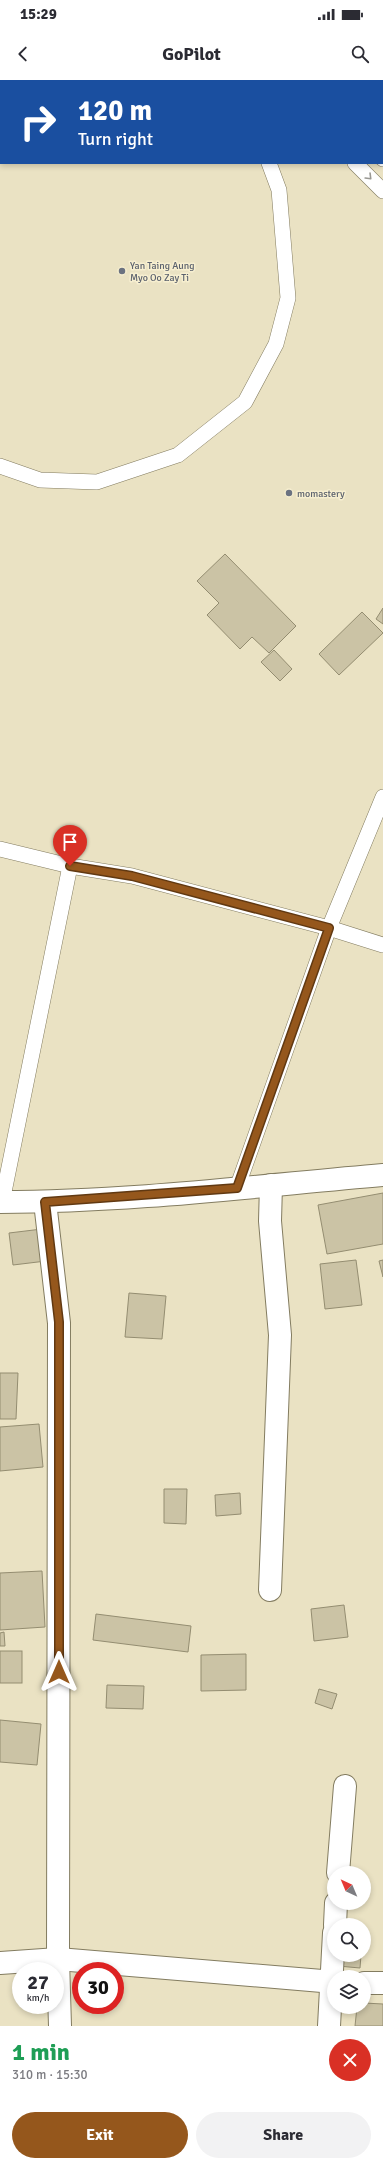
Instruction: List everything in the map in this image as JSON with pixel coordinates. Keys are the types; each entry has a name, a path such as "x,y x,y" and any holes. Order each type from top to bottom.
{"street":[{"path":"1,1202 45,1202 237,1188 383,1175"},
{"path":"270,1184 270,1221 280,1336 270,1590"},
{"path":"45,1202 59,1322 58,1958 60,2026"},
{"path":"339,1866 345,1786"},
{"path":"0,1963 58,1958 327,1982"},
{"path":"371,1983 383,1983"},
{"path":"329,2026 330,2014"}],"lane":[{"path":"0,466 40,480 97,482 178,455 245,402 276,344 288,298 279,190 269,164"},
{"path":"356,164 383,191"},
{"path":"237,1188 329,928 383,797"},
{"path":"0,848 70,866 132,876 329,928 383,945"},
{"path":"1,1202 70,866"}],"building":[{"path":"225,554 296,626 269,653 252,637 240,649 207,615 219,603 197,581"},
{"path":"383,608 383,624 376,619"},
{"path":"362,612 383,633 339,675 319,654"},
{"path":"274,650 292,669 280,681 261,662"},
{"path":"383,1193 383,1244 327,1254 318,1205"},
{"path":"42,1229 46,1261 13,1265 9,1233"},
{"path":"356,1260 362,1305 325,1309 320,1264"},
{"path":"383,1260 383,1277 379,1261"},
{"path":"129,1293 166,1296 162,1339 125,1337"},
{"path":"0,1373 18,1373 16,1419 0,1419"},
{"path":"39,1424 43,1467 0,1471 0,1427"},
{"path":"164,1489 187,1489 186,1524 164,1523"},
{"path":"240,1493 241,1514 216,1516 215,1495"},
{"path":"42,1571 45,1627 0,1630 0,1573"},
{"path":"344,1605 348,1637 314,1641 311,1609"},
{"path":"96,1614 191,1626 188,1652 93,1640"},
{"path":"4,1632 5,1646 0,1646 0,1633"},
{"path":"0,1651 22,1651 22,1683 0,1683"},
{"path":"246,1654 246,1690 201,1691 201,1655"},
{"path":"107,1685 144,1686 143,1709 106,1708"},
{"path":"319,1689 337,1694 332,1709 315,1703"},
{"path":"0,1720 41,1724 37,1765 0,1762"},
{"path":"338,1962 360,1962 360,1968 338,1966"},
{"path":"371,2003 383,2004 383,2026 355,2026 356,2014 371,2014"}],"place":[{"name":"Yan Taing Aung Myo Oo Zay Ti","path":"122,271"},
{"name":"momastery","path":"289,493"}],"route":[{"path":"59,1672 59,1322 45,1202 237,1188 329,928 132,876 70,866"}]}
